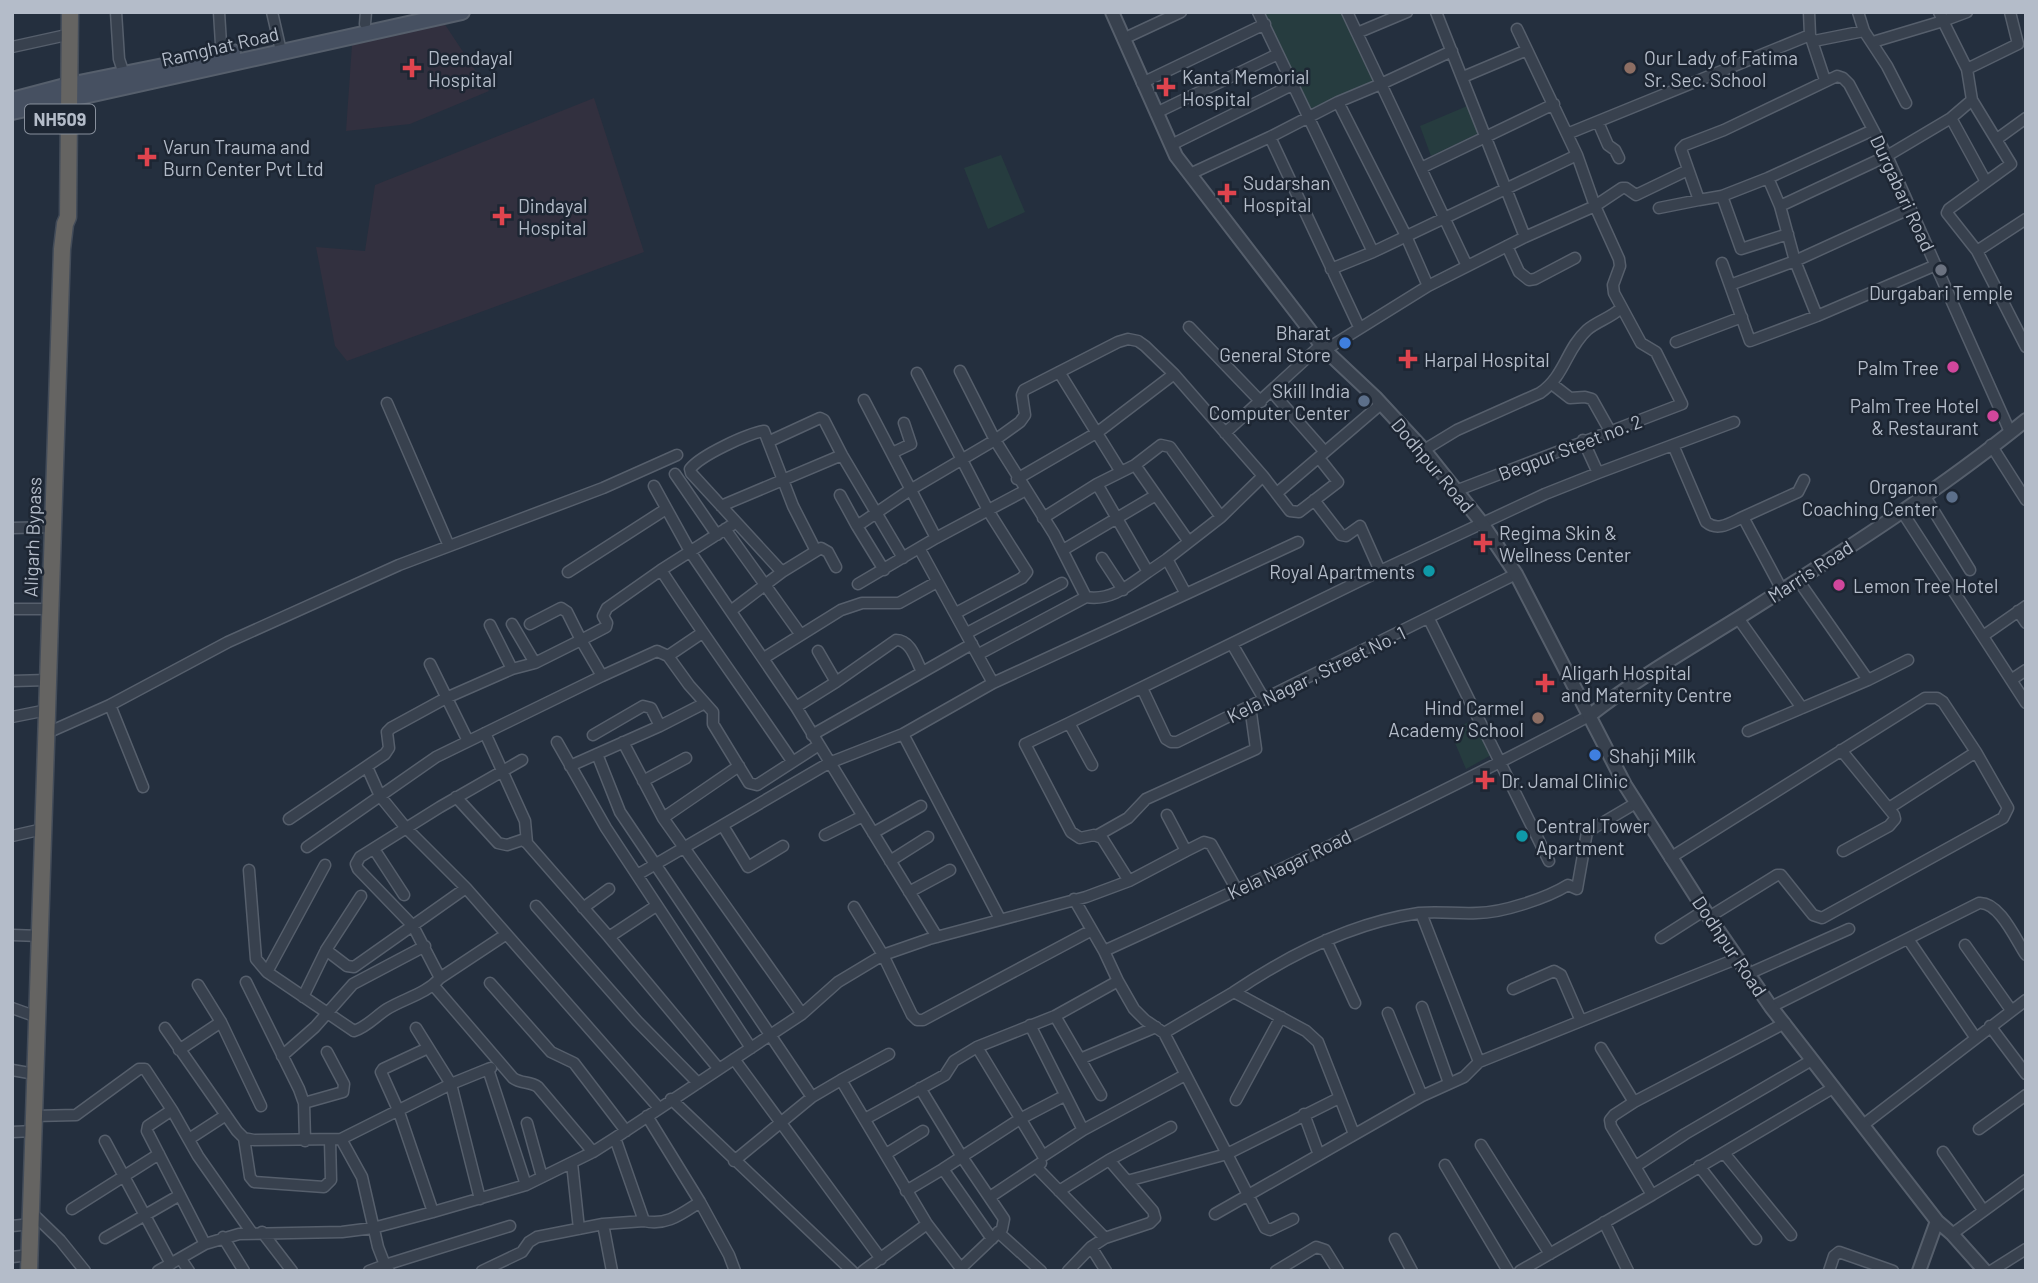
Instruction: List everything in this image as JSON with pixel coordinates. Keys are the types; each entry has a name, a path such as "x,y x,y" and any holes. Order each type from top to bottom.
{"highway":[{"name":"Aligarh Bypass","path":"62,12 65,93"},
{"name":"Aligarh Bypass","path":"29,1263 65,224 60,216 70,12"}],"main road":[{"name":"Ramghat Road","path":"280,47 366,18 420,12"},
{"name":"Ramghat Road","path":"65,93 462,12"},
{"path":"12,100 65,93"},
{"path":"12,112 65,93"}],"street":[{"path":"116,12 119,60 127,82"},
{"path":"219,12 222,60"},
{"path":"272,12 280,47"},
{"name":"Dodhpur Road","path":"1112,12 1176,156 1323,347 1424,450 1482,523 1516,574 1636,803 1737,959 1937,1222 1952,1234 1985,1271"},
{"path":"1123,39 1181,12"},
{"path":"1258,12 1373,252"},
{"path":"1347,12 1467,266"},
{"path":"1357,33 1407,12"},
{"path":"1436,12 1525,237"},
{"path":"1699,200 1681,154 1685,145 1724,131 1825,79 1812,38 1809,12"},
{"path":"1858,12 1864,31 1873,42 1906,103"},
{"path":"1873,42 1941,17 1967,12"},
{"path":"1967,69 2018,44 2010,12"},
{"path":"1941,17 1967,69 1972,100 2011,164 1947,213 1977,251 2026,347"},
{"path":"1142,83 1265,24"},
{"path":"1424,450 1457,430 1540,393 1552,384 1576,343 1588,329 1621,308 1613,285 1620,266 1619,259 1595,206 1577,155 1517,29"},
{"path":"1567,134 1812,38 1864,31"},
{"path":"12,47 62,36"},
{"path":"1463,77 1527,50"},
{"path":"1190,174 1338,102 1452,51"},
{"path":"1156,113 1278,54"},
{"name":"Durgabari Road","path":"1825,79 1837,76 1843,78 1887,156 2010,432"},
{"path":"1171,145 1292,85"},
{"path":"1780,206 1887,156 1951,118 1972,100"},
{"path":"1338,102 1406,236 1428,286"},
{"path":"1421,168 1554,104"},
{"path":"1951,118 1986,182"},
{"path":"1997,139 2026,118"},
{"path":"1598,122 1608,145 1615,150 1619,158"},
{"path":"1659,208 1723,196 1873,130"},
{"path":"1270,137 1359,327"},
{"path":"1331,269 1373,252 1577,155"},
{"path":"1226,433 1323,347 1428,286 1525,237 1595,206 1622,188 1636,195 1688,170"},
{"path":"1768,178 1780,206 1795,261 1817,316"},
{"path":"1723,196 1741,249 1788,234"},
{"path":"1730,285 1795,261 1909,209"},
{"path":"1977,251 2026,219"},
{"path":"1507,246 1519,271 1529,280 1575,258"},
{"path":"1722,263 1750,341 1817,316 1936,265"},
{"name":"Begpur Steet no. 2","path":"1458,490 1682,404 1656,352 1641,343 1621,308"},
{"path":"1676,342 1742,317"},
{"path":"1189,327 1261,402"},
{"path":"857,526 1020,422 1025,415 1022,394 1024,390 1128,339 1145,346 1174,374 1294,513 1338,482 1322,455 1272,392"},
{"path":"960,371 995,440 1063,550 1086,597"},
{"path":"1059,372 1121,472"},
{"path":"917,373 989,512 1027,572 1021,578 956,613"},
{"path":"1017,478 1098,432 1174,374"},
{"path":"1552,384 1570,398 1592,399 1610,431"},
{"path":"864,400 936,538"},
{"path":"387,403 449,546"},
{"path":"1277,493 1381,404"},
{"path":"770,440 820,418 827,422 842,455 903,558"},
{"name":"Marris Road","path":"1589,716 1622,691 1798,580 1924,495 2026,419"},
{"path":"1250,706 1256,749 1146,799 1128,818 1098,835 1080,838 1071,832 1025,744 1380,570 1545,494 1734,422"},
{"path":"892,453 911,443 904,423"},
{"path":"782,572 691,474 693,464 762,431 767,433 783,480 816,551"},
{"path":"1583,440 1598,473"},
{"path":"1043,518 1097,484 1135,465 1161,445 1170,447 1221,517"},
{"path":"1673,445 1706,522 1712,527 1720,527 1798,492 1804,480"},
{"path":"1991,445 2026,500"},
{"path":"47,733 110,705 228,642 400,565 603,488 677,455"},
{"path":"721,506 842,455"},
{"path":"1135,465 1189,542"},
{"path":"675,474 801,635"},
{"path":"979,654 1086,597 1100,599 1123,590 1221,517 1263,476"},
{"path":"1097,484 1148,572"},
{"path":"654,486 691,552 796,707 937,937"},
{"path":"859,584 936,538 1026,491"},
{"path":"840,495 884,570"},
{"path":"1063,550 1156,495"},
{"path":"1924,495 1970,570"},
{"path":"1314,500 1341,535 1346,536 1360,526 1380,570"},
{"path":"568,572 666,509"},
{"path":"1901,510 2026,703"},
{"path":"1743,517 1782,590"},
{"path":"289,819 388,751 388,730 446,698 512,669 535,663 606,627 603,616 607,608 735,523"},
{"path":"12,528 53,527"},
{"path":"637,875 829,763 903,734 993,683 1298,542"},
{"path":"919,548 993,683"},
{"path":"732,610 782,572 816,551 825,549 836,567"},
{"path":"1102,558 1123,590"},
{"path":"1167,559 1186,594"},
{"path":"661,570 792,761"},
{"name":"Kela Nagar , Street No. 1","path":"1142,688 1166,739 1171,743 1177,742 1516,574"},
{"path":"1798,580 1868,680"},
{"path":"764,658 853,605 899,603 937,582"},
{"path":"967,633 1062,583"},
{"path":"12,608 51,608"},
{"path":"530,624 561,608 567,612 602,676"},
{"path":"1983,636 2022,609 2026,623"},
{"path":"1738,618 1802,708"},
{"path":"1429,619 1549,861"},
{"path":"512,624 535,663"},
{"path":"490,625 512,669"},
{"path":"668,656 702,633"},
{"path":"796,707 895,640 907,643 922,672"},
{"path":"812,735 972,644"},
{"path":"1232,644 1264,699"},
{"path":"307,846 416,769 468,741 657,651 668,656 713,712 713,724 749,783 757,785 819,745"},
{"path":"818,651 836,682"},
{"path":"1748,732 1908,660"},
{"path":"430,664 468,741"},
{"path":"2011,680 2026,670"},
{"path":"12,681 48,680"},
{"path":"1661,938 1777,875 1781,875 1813,915 1822,918 2003,818 2008,808 1943,702 1931,696 1670,858"},
{"path":"570,766 705,703"},
{"path":"110,705 143,788"},
{"path":"593,735 643,706 651,708 660,726"},
{"path":"12,717 47,710"},
{"name":"Kela Nagar Road","path":"1104,951 1237,890 1499,763 1589,716"},
{"path":"1069,723 1092,765"},
{"path":"485,733 525,821 527,843"},
{"path":"903,734 1000,919"},
{"path":"557,742 656,906 751,1048"},
{"path":"624,742 663,818 802,1014"},
{"path":"1841,750 1894,815 1892,823 1843,851"},
{"path":"1889,808 1976,752"},
{"path":"597,754 620,812 812,1097"},
{"path":"643,781 686,758"},
{"path":"522,760 405,828 356,863 358,869 413,926 425,946 437,982 500,1063 518,1082 538,1087 593,1152"},
{"path":"663,818 739,766"},
{"path":"367,767 380,796 405,828 466,888 659,1108"},
{"path":"456,797 498,843 507,845 522,840 527,843 610,937 719,1069"},
{"path":"1080,1059 1160,1030 1234,992 1269,968 1326,940 1385,920 1420,913 1478,913 1500,910 1558,891 1568,885 1577,889 1587,832 1636,803"},
{"path":"873,833 921,806"},
{"path":"1167,815 1186,852"},
{"path":"825,835 863,816"},
{"path":"723,826 748,866 783,846"},
{"path":"12,836 43,829"},
{"path":"1098,835 1129,881"},
{"path":"890,860 928,837"},
{"path":"158,1271 205,1244 223,1237 257,1232 342,1232 373,1228 526,1185 593,1152 615,1138 802,1014 838,982 883,955 937,937 1110,890 1204,842 1211,844 1237,890"},
{"path":"374,849 404,895"},
{"path":"267,972 325,865"},
{"path":"249,870 256,959 267,972 354,1031 437,982 505,934"},
{"path":"909,892 950,870"},
{"path":"326,950 347,966 354,967 466,888"},
{"path":"583,908 608,889"},
{"path":"303,997 326,950 361,896"},
{"path":"1074,899 1134,1009 1160,1030 1268,1230 1293,1219"},
{"path":"1771,1007 1963,910 1986,902 1997,910 2026,955"},
{"path":"536,906 637,1021 698,1083"},
{"path":"610,937 656,906"},
{"path":"854,907 917,1020 923,1020 1092,930"},
{"path":"1420,913 1479,1062"},
{"path":"1748,974 1849,929"},
{"path":"12,935 40,936"},
{"path":"1908,939 1975,1037"},
{"path":"1326,940 1355,1003"},
{"path":"1965,945 2011,1010"},
{"path":"282,1056 315,1027 353,985 425,946"},
{"path":"1216,1214 1422,1096 1464,1077 1479,1062 1737,959"},
{"path":"1513,989 1554,971 1558,972 1581,1021"},
{"path":"713,988 730,977"},
{"path":"865,1119 945,1075 954,1060 977,1047 1055,1016 1118,981"},
{"path":"246,982 304,1103 305,1141"},
{"path":"490,983 551,1052 574,1063 626,1130"},
{"path":"198,985 221,1021 261,1107"},
{"path":"1234,992 1306,1031 1318,1042 1354,1134"},
{"path":"1863,1125 2026,1000"},
{"path":"1422,1007 1449,1083"},
{"path":"12,1008 37,1017"},
{"path":"1388,1013 1422,1096"},
{"path":"1055,1016 1101,1095"},
{"path":"1236,1100 1281,1017"},
{"path":"179,1050 221,1021"},
{"path":"1652,1195 1610,1120 1634,1102 1785,1023"},
{"path":"1030,1025 1083,1130"},
{"path":"1990,1026 2026,1074"},
{"path":"165,1028 244,1138 250,1178 254,1182 324,1186 329,1184 335,1139"},
{"path":"416,1028 451,1084 480,1199"},
{"path":"977,1047 1043,1156"},
{"path":"428,1048 380,1072 399,1112 433,1212"},
{"path":"1601,1048 1634,1102"},
{"path":"304,1103 343,1091 344,1084 327,1052"},
{"path":"734,1161 812,1097 889,1054"},
{"path":"734,1059 881,1259"},
{"path":"1636,1166 1685,1134 1812,1060"},
{"path":"244,1138 305,1141 335,1139 399,1112 451,1084 500,1063"},
{"path":"12,1132 34,1123 76,1115 142,1069 149,1073 218,1186 292,1271"},
{"path":"488,1069 526,1185"},
{"path":"12,1070 36,1074"},
{"path":"989,1198 1037,1168 1043,1156 1083,1130 1185,1075"},
{"path":"841,1080 906,1191 961,1270 995,1235 1004,1224 1004,1219 920,1088"},
{"path":"1520,1271 1833,1088"},
{"path":"906,1191 1020,1119 1064,1096"},
{"path":"1979,1129 2026,1096"},
{"path":"1127,1181 1227,1154 1339,1098"},
{"path":"671,1100 852,1271"},
{"path":"173,1111 147,1128 205,1244"},
{"path":"1304,1114 1319,1154"},
{"path":"189,1139 226,1115"},
{"path":"647,1116 700,1202 735,1271"},
{"path":"527,1124 542,1177"},
{"path":"1059,1191 1109,1160 1171,1127"},
{"path":"886,1154 923,1131"},
{"path":"615,1138 644,1221"},
{"path":"335,1139 362,1177 373,1228 387,1268"},
{"path":"105,1140 171,1264"},
{"path":"1481,1145 1550,1254"},
{"path":"1943,1152 1983,1210"},
{"path":"1724,1153 1791,1235"},
{"path":"72,1209 159,1154"},
{"path":"1068,1271 1091,1247 1105,1238 1150,1223 1155,1217 1109,1160"},
{"path":"572,1163 579,1229"},
{"path":"1445,1165 1508,1271"},
{"path":"1699,1166 1756,1239"},
{"path":"1037,1168 1105,1238"},
{"path":"943,1169 995,1235 1041,1271"},
{"path":"1952,1234 2026,1180"},
{"path":"105,1238 180,1195"},
{"path":"482,1271 522,1252 529,1242 537,1237 603,1224 644,1221 656,1224 671,1221 700,1202"},
{"path":"12,1226 31,1218 60,1240 85,1271"},
{"path":"1604,1222 1628,1271"},
{"path":"1919,1271 1937,1222"},
{"path":"603,1224 612,1271"},
{"path":"863,1271 927,1224"},
{"path":"369,1271 387,1268 510,1226"},
{"path":"223,1237 244,1271"},
{"path":"1395,1240 1412,1271"},
{"path":"1091,1247 1107,1271"},
{"path":"1276,1271 1316,1247 1325,1250 1338,1271"},
{"path":"1991,1271 2026,1249"},
{"path":"1829,1271 1834,1256 1839,1252 1894,1271"},
{"path":"12,1257 29,1263"},
{"path":"181,1259 189,1271"}],"shaded area":[{"name":"Deendayal Hospital","path":"444,23 489,91 410,124 346,131 352,45"},
{"name":"Dindayal Hospital","path":"594,98 644,252 347,361 335,346 316,247 365,251 375,185"}],"green space":[{"path":"1257,12 1347,12 1378,78 1307,118"},
{"path":"1472,104 1481,132 1431,156 1420,126"},
{"path":"1001,155 1025,212 988,229 964,168"},
{"path":"1475,719 1493,754 1466,769 1450,731"}],"place":[{"name":"Deendayal Hospital","path":"412,68"},
{"name":"Our Lady of Fatima Sr. Sec. School","path":"1630,68"},
{"name":"Kanta Memorial Hospital","path":"1166,87"},
{"name":"Varun Trauma and Burn Center Pvt Ltd","path":"147,157"},
{"name":"Sudarshan Hospital","path":"1227,193"},
{"name":"Dindayal Hospital","path":"502,216"},
{"name":"Durgabari Temple","path":"1941,270"},
{"name":"Bharat General Store","path":"1345,343"},
{"name":"Harpal Hospital","path":"1408,359"},
{"name":"Palm Tree","path":"1953,367"},
{"name":"Skill India Computer Center","path":"1364,401"},
{"name":"Palm Tree Hotel & Restaurant","path":"1993,416"},
{"name":"Organon Coaching Center","path":"1952,497"},
{"name":"Regima Skin & Wellness Center","path":"1483,543"},
{"name":"Royal Apartments","path":"1429,571"},
{"name":"Lemon Tree Hotel","path":"1839,585"},
{"name":"Aligarh Hospital and Maternity Centre","path":"1545,683"},
{"name":"Hind Carmel Academy School","path":"1538,718"},
{"name":"Shahji Milk","path":"1595,755"},
{"name":"Dr. Jamal Clinic","path":"1485,780"},
{"name":"Central Tower Apartment","path":"1522,836"}]}
